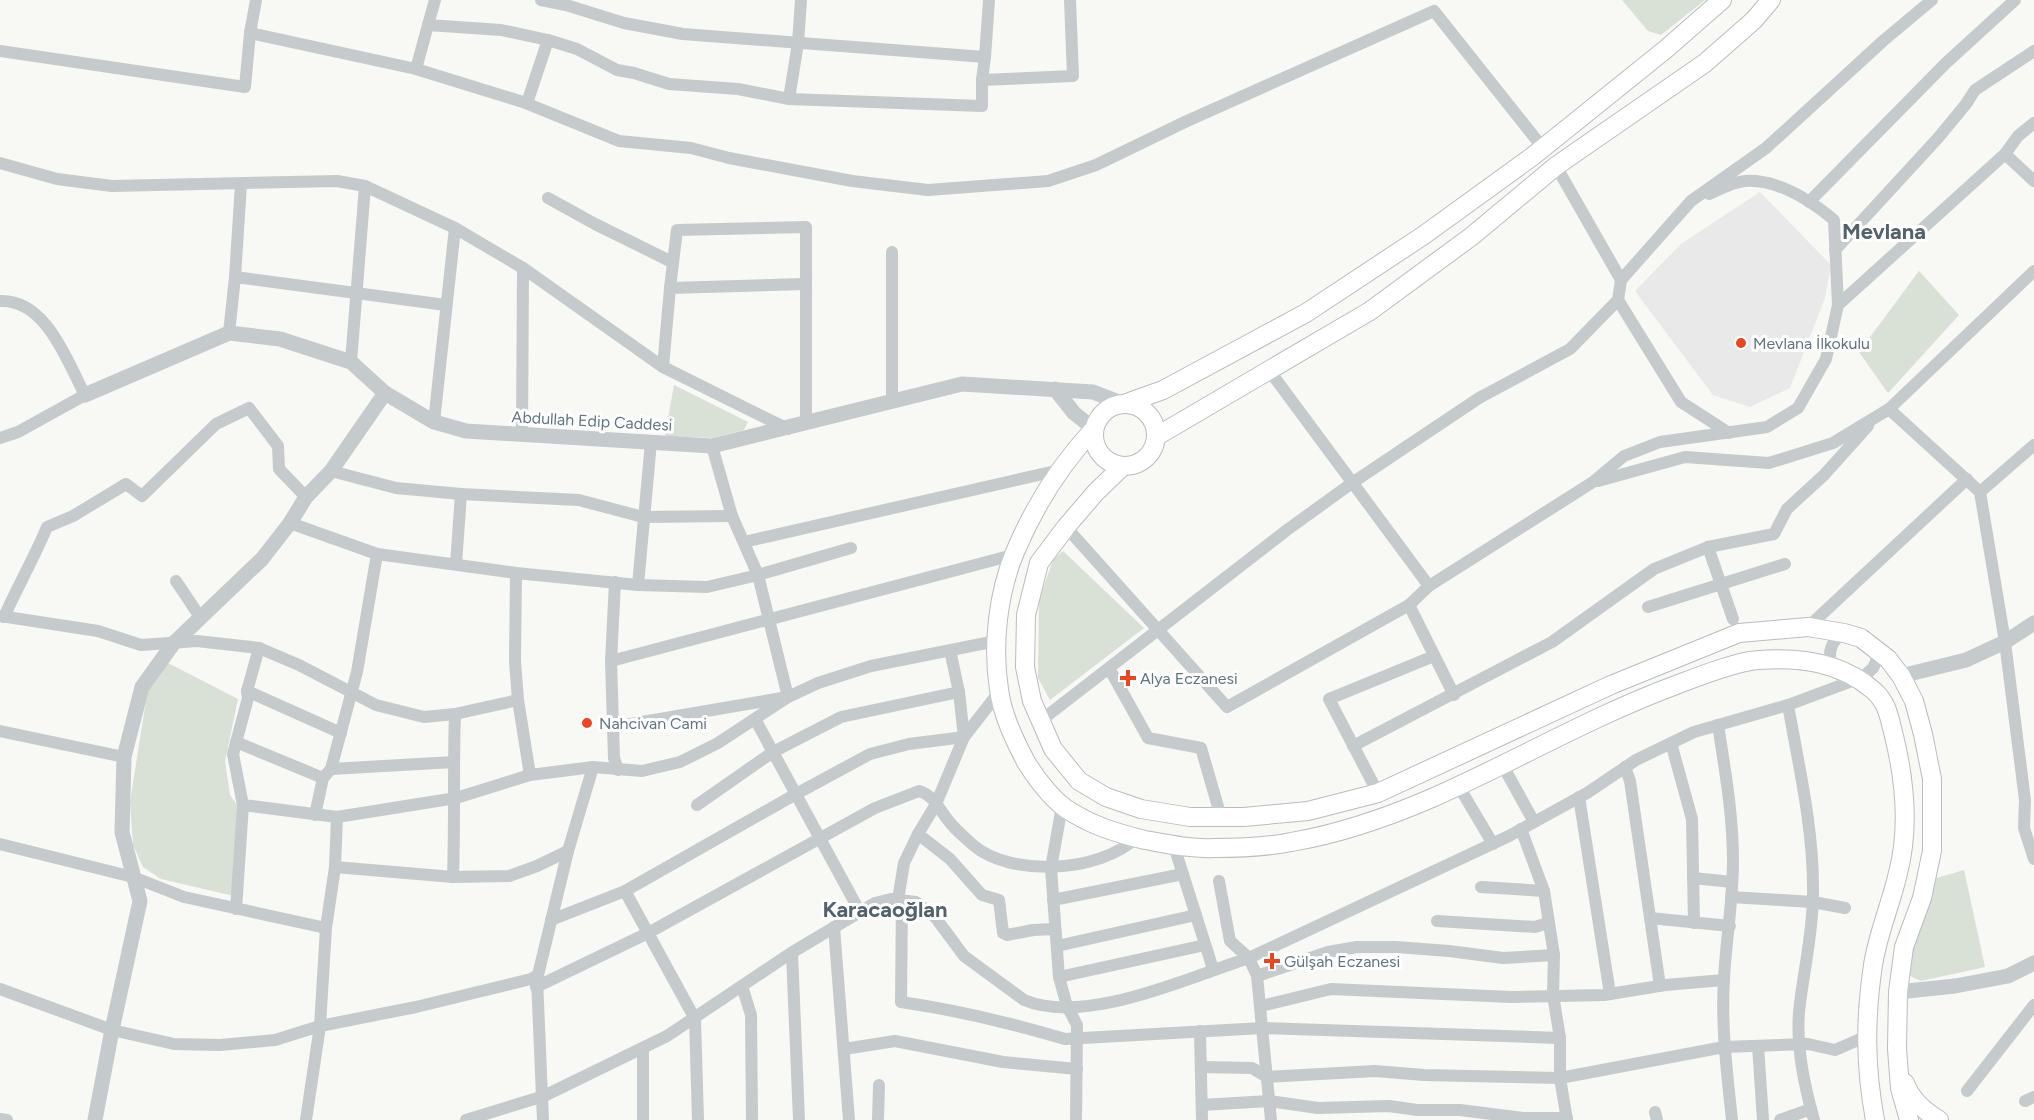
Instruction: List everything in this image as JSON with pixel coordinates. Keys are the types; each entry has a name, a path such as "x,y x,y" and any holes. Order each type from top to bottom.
{"main road":[{"path":"1722,0 1666,49 1543,148 1424,236 1306,313 1163,390 1105,411 1098,419 1094,429 1060,470 1037,507 1013,555 1003,593 996,641 999,692 1013,739 1035,777 1062,806 1103,828 1136,838 1174,846 1212,848 1290,843 1355,826 1432,798 1613,710 1696,677 1756,660 1832,665 1872,688 1885,702 1902,782 1906,831 1899,871 1873,961 1865,1037 1875,1120"},
{"path":"1157,436 1370,311 1472,236 1556,166 1705,63 1754,20 1771,0"},
{"path":"1094,429 1097,450 1112,464 1122,467 1142,462 1155,446 1157,436 1155,426 1151,417 1143,409 1124,404"},
{"path":"1122,467 1096,492 1066,527 1040,563 1026,615 1025,667 1039,722 1053,749 1079,781 1106,797 1141,809 1190,817 1244,817 1308,811 1378,793 1611,685 1739,633 1808,627 1844,633 1861,638 1888,659 1901,676 1914,701 1932,779 1932,851 1922,898 1904,947 1898,992 1898,1065 1900,1088 1909,1120"},
{"path":"1898,1065 1908,1093 1926,1112 1939,1120"},
{"path":"1866,1120 1869,1072"}],"street":[{"path":"0,51 245,87 250,33 256,0"},
{"path":"416,69 435,0"},
{"path":"541,0 566,5 624,23 683,34 985,57"},
{"path":"789,99 798,43 801,0"},
{"path":"429,25 501,30 548,40 577,49 617,70 633,72 669,84 738,89 789,99 982,106 989,0"},
{"path":"982,80 1073,76 1070,0"},
{"path":"1039,722 1287,530 1352,483 1479,398 1570,349 1618,300 1621,280 1691,201 1766,148 1883,41 1932,0"},
{"path":"1809,202 1946,63 2015,0"},
{"path":"250,33 416,69 527,103 619,141 690,148 729,158 852,181 928,190 1048,181 1096,165 1187,121 1434,11 1543,148"},
{"path":"527,103 548,40"},
{"path":"1835,250 1938,138 1975,90 2034,51"},
{"path":"1839,305 2004,154 2018,136 2034,123"},
{"path":"2004,154 2034,181"},
{"path":"0,163 57,179 112,186 337,182 365,186 455,228 523,268 663,367 788,429"},
{"path":"1556,166 1621,280"},
{"path":"1066,527 1227,706 1409,605 1429,586 1593,482 1624,456 1660,442 1767,428 1798,408 1826,358 1839,305 1834,220 1809,202 1768,182 1742,181 1691,201"},
{"path":"0,438 18,432 85,395 229,333 241,183"},
{"path":"351,362 365,186"},
{"path":"548,198 672,262"},
{"path":"663,367 677,230 806,227 806,424"},
{"path":"434,422 455,228"},
{"path":"892,252 892,402"},
{"path":"522,434 523,268"},
{"path":"1593,482 1685,458 1769,463 1833,443 1889,409 2034,271"},
{"path":"234,277 357,292 446,306"},
{"path":"670,288 805,284"},
{"path":"1618,300 1680,402 1729,433"},
{"path":"0,301 11,301 31,308 53,334 85,395"},
{"name":"Abdullah Edip Caddesi","path":"229,333 280,339 351,362 385,393 434,422 466,431 712,446 962,384 1093,392 1124,404"},
{"path":"1269,370 1429,586"},
{"path":"1055,389 1074,413 1094,429"},
{"path":"95,1120 140,902 122,832 124,757 142,687 173,644 262,560 306,497 331,471 385,393"},
{"path":"306,497 279,469 278,446 249,408 216,424 142,496 126,484 73,516 47,527 36,554 2,616 98,631 141,645 197,641 259,648 299,665 376,705 424,717 455,714 518,700"},
{"path":"1889,409 1980,492 2005,642 2025,800 2024,828 2034,859"},
{"path":"1353,746 1552,642 1654,569 1708,547 1774,534 1787,509 1824,475 1876,416"},
{"path":"638,585 651,442"},
{"path":"1980,492 2034,445"},
{"path":"712,446 732,516 758,575 788,697"},
{"path":"744,542 1060,470"},
{"path":"331,471 396,488 579,500 643,517 732,516"},
{"path":"1808,627 1967,479"},
{"path":"456,564 461,494"},
{"path":"290,523 377,554 516,573 638,585 707,587 851,548"},
{"path":"1708,547 1733,619"},
{"path":"315,815 341,733 357,672 377,554"},
{"path":"610,661 1013,555"},
{"path":"1648,607 1785,564"},
{"path":"516,573 515,661 518,700 530,775"},
{"path":"176,581 200,617"},
{"path":"615,582 610,661 614,758 618,770"},
{"path":"1409,605 1454,695"},
{"path":"1901,676 1966,660 2005,642 2034,623"},
{"path":"1832,665 1831,646 1834,640 1844,633"},
{"path":"243,805 338,817 456,798 530,775 593,766 642,771 680,762 718,742 788,697 818,683 871,666 996,641"},
{"path":"237,909 243,805 232,754 259,648"},
{"path":"950,650 959,692 964,736"},
{"path":"465,1120 544,1096 643,1049 667,1036 834,927 875,903 891,899 916,902 935,917 964,956 1024,1000 1035,1005 1108,1004 1183,982 1213,969 1250,958 1493,843 1579,797 1625,767 1671,742 1694,732 1788,705 1869,673 1876,662 1877,650"},
{"path":"1378,793 1329,699 1434,656"},
{"path":"1108,669 1148,738 1201,748 1221,817"},
{"path":"247,691 341,733"},
{"path":"697,805 773,752 841,717 959,692"},
{"path":"999,692 964,736 936,804 904,862 900,900 901,1002 939,1008 1065,1039 1263,1028 1560,1038"},
{"path":"613,727 788,697"},
{"path":"1780,1120 1812,1114 1800,1058 1799,1014 1813,902 1812,854 1788,705"},
{"path":"453,877 456,798 455,714"},
{"path":"755,719 860,912"},
{"path":"1718,725 1732,817 1730,926 1724,980 1724,1047 1732,1120"},
{"path":"0,731 124,757"},
{"path":"551,920 625,891 870,754 909,744 964,736"},
{"path":"236,742 327,774 454,762"},
{"path":"1671,742 1692,819 1694,922"},
{"path":"1502,764 1534,822"},
{"path":"543,1120 544,1096 537,981 568,851 593,766"},
{"path":"1625,767 1630,781 1660,986"},
{"path":"1458,785 1493,843"},
{"path":"2025,800 2034,790"},
{"path":"0,989 112,1030 174,1044 220,1045 275,1040 320,1026 416,1007 531,979 537,981 648,933 875,808 919,791 930,794 953,826 976,847 994,858 1029,867 1051,868 1090,860 1125,848 1136,838"},
{"path":"1579,797 1610,994"},
{"path":"1062,806 1051,868 1059,977 1067,1006 1077,1025 1077,1120"},
{"path":"306,1120 320,1026 326,928 335,867 338,817"},
{"path":"1202,1105 1269,1101 1318,1108 1389,1106 1418,1115 1460,1110 1522,1118 1567,1119 1560,1078 1560,1038 1553,995 1554,954 1544,891 1521,829"},
{"path":"918,834 950,859 982,895 999,900 1003,933 1007,935 1055,929"},
{"path":"0,844 133,877 184,897 326,928"},
{"path":"1174,846 1213,969"},
{"path":"335,867 453,877 509,876 568,851"},
{"path":"1053,900 1183,874"},
{"path":"1693,878 1732,882"},
{"path":"1219,881 1230,941 1250,958 1257,976 1268,1077 1270,1120"},
{"path":"1481,887 1544,891"},
{"path":"625,891 695,1018 698,1120"},
{"path":"1731,897 1813,902 1845,908"},
{"path":"1057,946 1196,915"},
{"path":"1650,918 1730,926"},
{"path":"1437,921 1535,927 1548,923"},
{"path":"834,927 849,1120"},
{"path":"1059,977 1205,945"},
{"path":"1257,976 1328,952 1357,947 1396,947 1503,958 1554,954"},
{"path":"792,953 799,1120"},
{"path":"1898,992 1955,986 2008,976 2034,963"},
{"path":"1261,1006 1331,989 1478,996 1610,994 1660,986 1724,980"},
{"path":"742,986 751,1015 752,1120"},
{"path":"1967,1091 2034,1005"},
{"path":"1200,1031 1202,1120"},
{"path":"1201,1067 1252,1068 1268,1077 1375,1071 1424,1075 1560,1078 1724,1047 1808,1044 1835,1050 1865,1037"},
{"path":"844,1048 895,1041 1003,1062 1077,1069"},
{"path":"1758,1046 1763,1120"},
{"path":"643,1049 643,1120"},
{"path":"878,1120 879,1085"},
{"path":"0,1119 7,1120"}],"shaded area":[{"path":"1622,0 1705,0 1661,35 1648,31"},
{"name":"Mevlana İlkokulu","path":"1760,192 1831,265 1825,298 1790,388 1750,407 1713,395 1635,291 1681,244"},
{"path":"1919,271 1959,315 1888,393 1859,352"},
{"path":"674,385 748,422 744,430 713,438 665,436"},
{"path":"1063,551 1144,628 1050,700 1038,678 1039,600 1053,560"},
{"path":"166,662 238,699 225,761 230,795 241,811 238,897 161,879 143,867 133,845 130,802 148,688"},
{"path":"1964,870 1985,967 1921,981 1908,975 1910,953 1933,879"}],"place":[{"name":"Mevlana İlkokulu","path":"1741,343"},
{"name":"Alya Eczanesi","path":"1128,678"},
{"name":"Nahcivan Cami","path":"587,723"},
{"name":"Gülşah Eczanesi","path":"1272,961"}],"district":[{"name":"Mevlana","path":"1884,231"},
{"name":"Karacaoğlan","path":"885,909"}]}
